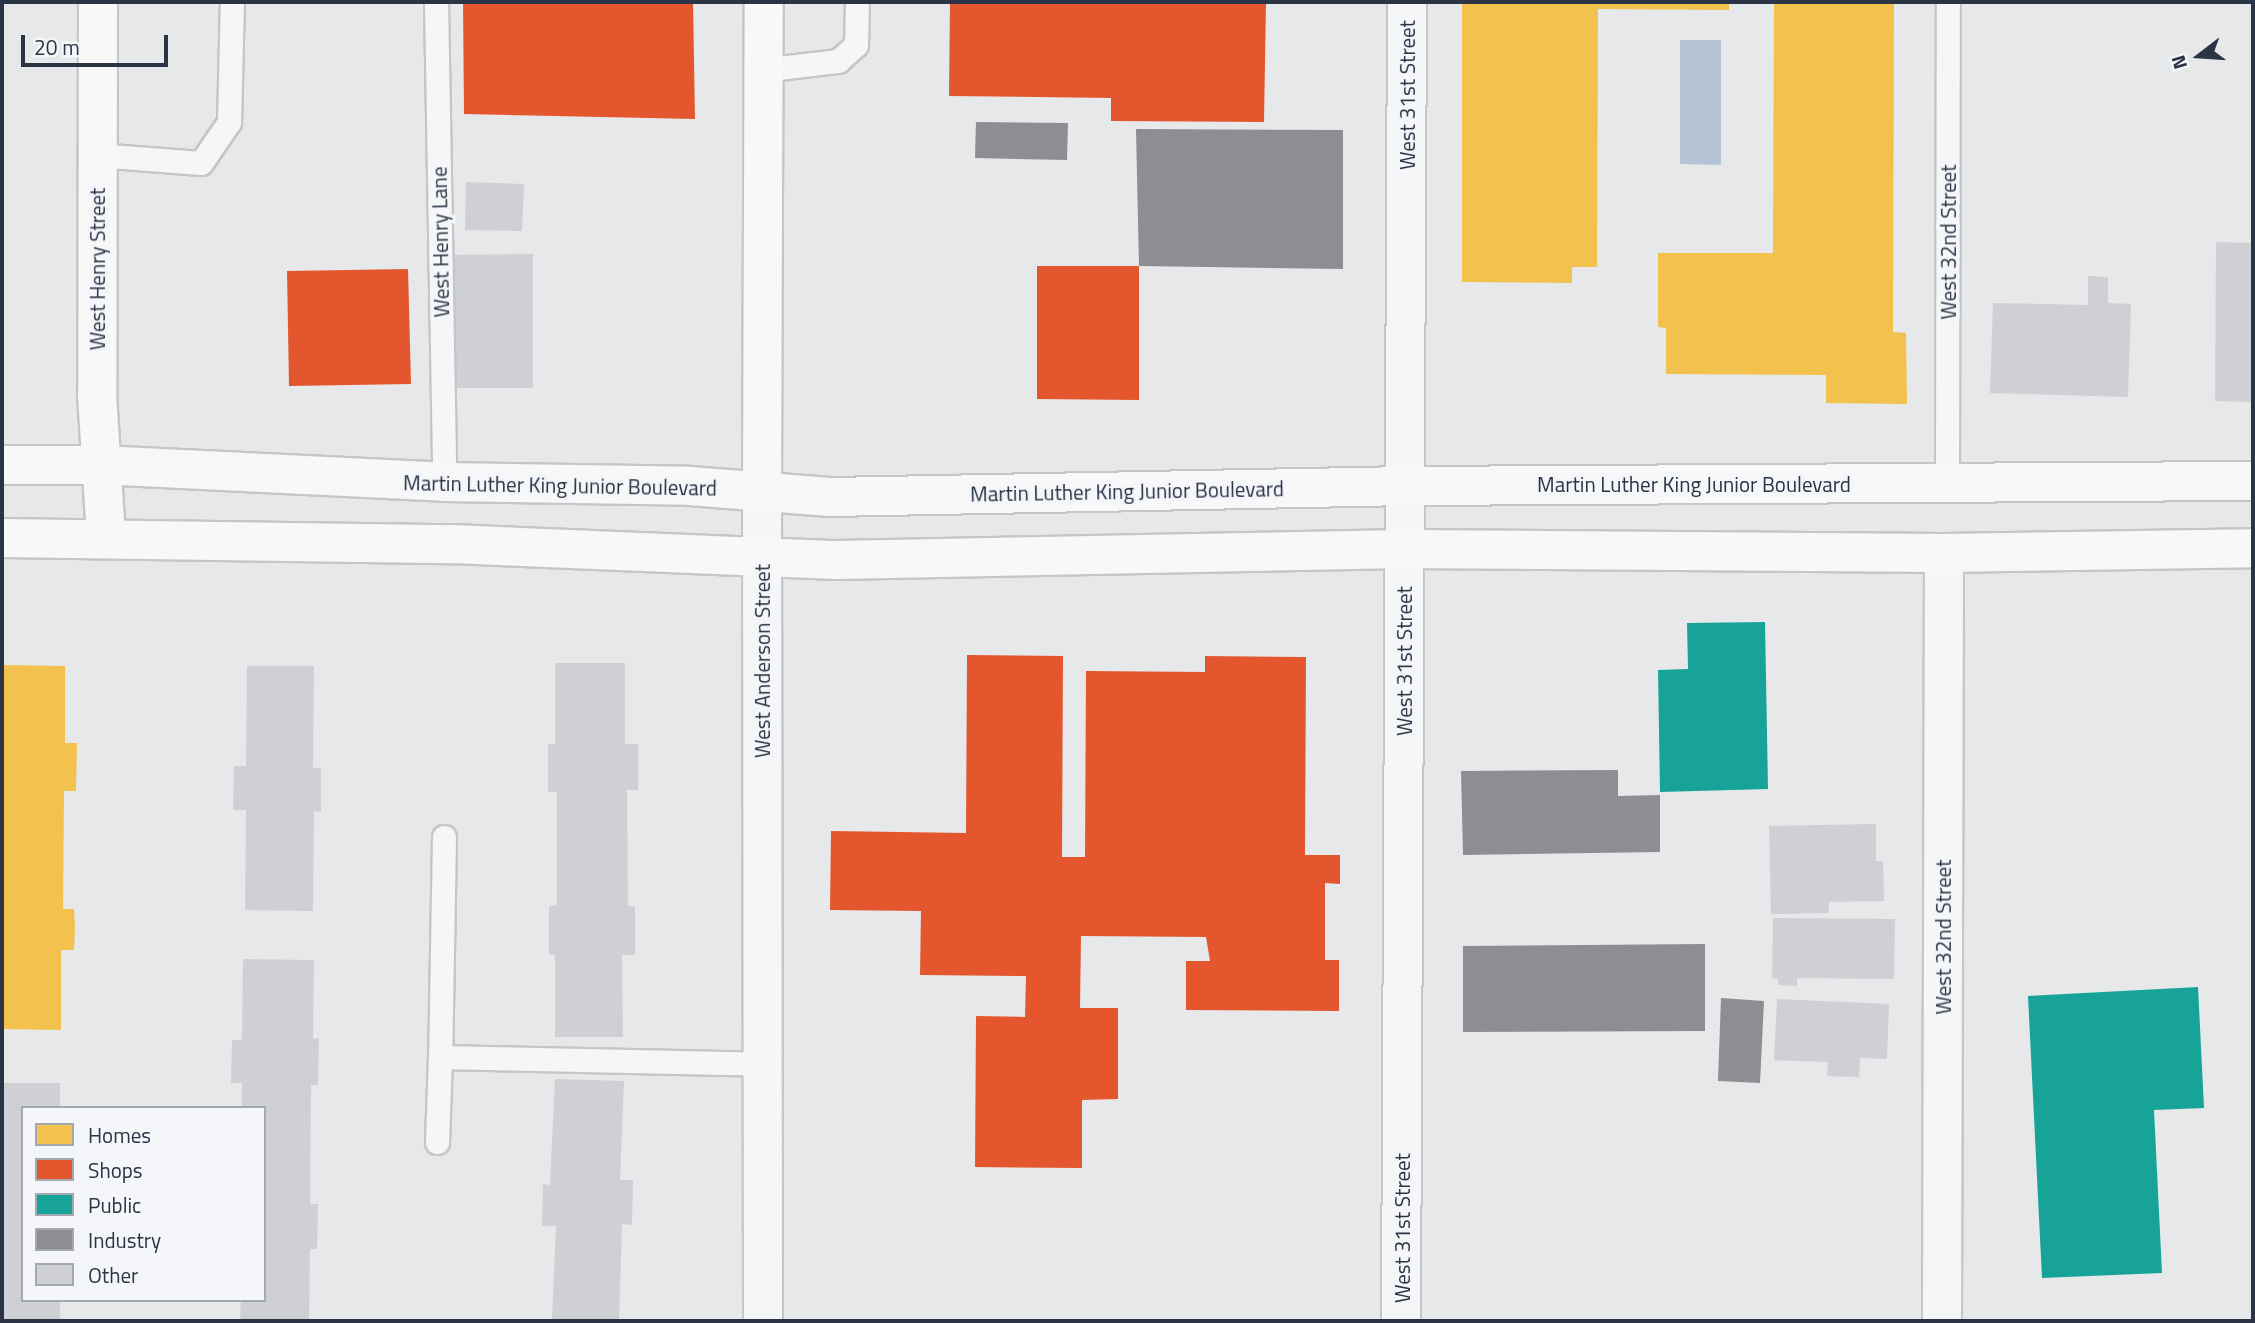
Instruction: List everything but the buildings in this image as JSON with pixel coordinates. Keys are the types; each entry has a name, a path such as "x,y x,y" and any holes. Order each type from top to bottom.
{"main road":[{"name":"West Henry Street","path":"98,2 100,465 106,536"},
{"name":"West Anderson Street","path":"762,491 764,2"},
{"name":"Martin Luther King Junior Boulevard","path":"2,465 100,465 444,482 762,491 830,497 1406,486 2253,481"},
{"path":"2,538 106,536 837,560 1404,549 1944,553 2253,548"}],"street":[{"name":"West 31st Street","path":"1401,1321 1407,2"},
{"name":"West Anderson Street","path":"762,491 763,1321"},
{"name":"West 32nd Street","path":"1942,1321 1944,553"}],"lane":[{"path":"97,155 201,163 229,122 232,2"},
{"name":"West Henry Lane","path":"436,2 444,482"},
{"path":"762,70 838,61 856,45 857,2"},
{"name":"West 32nd Street","path":"1948,2 1948,482"},
{"path":"437,1142 444,837"},
{"path":"440,1057 762,1064"}],"water":[{"path":"1680,40 1721,40 1721,165 1680,164"}]}
